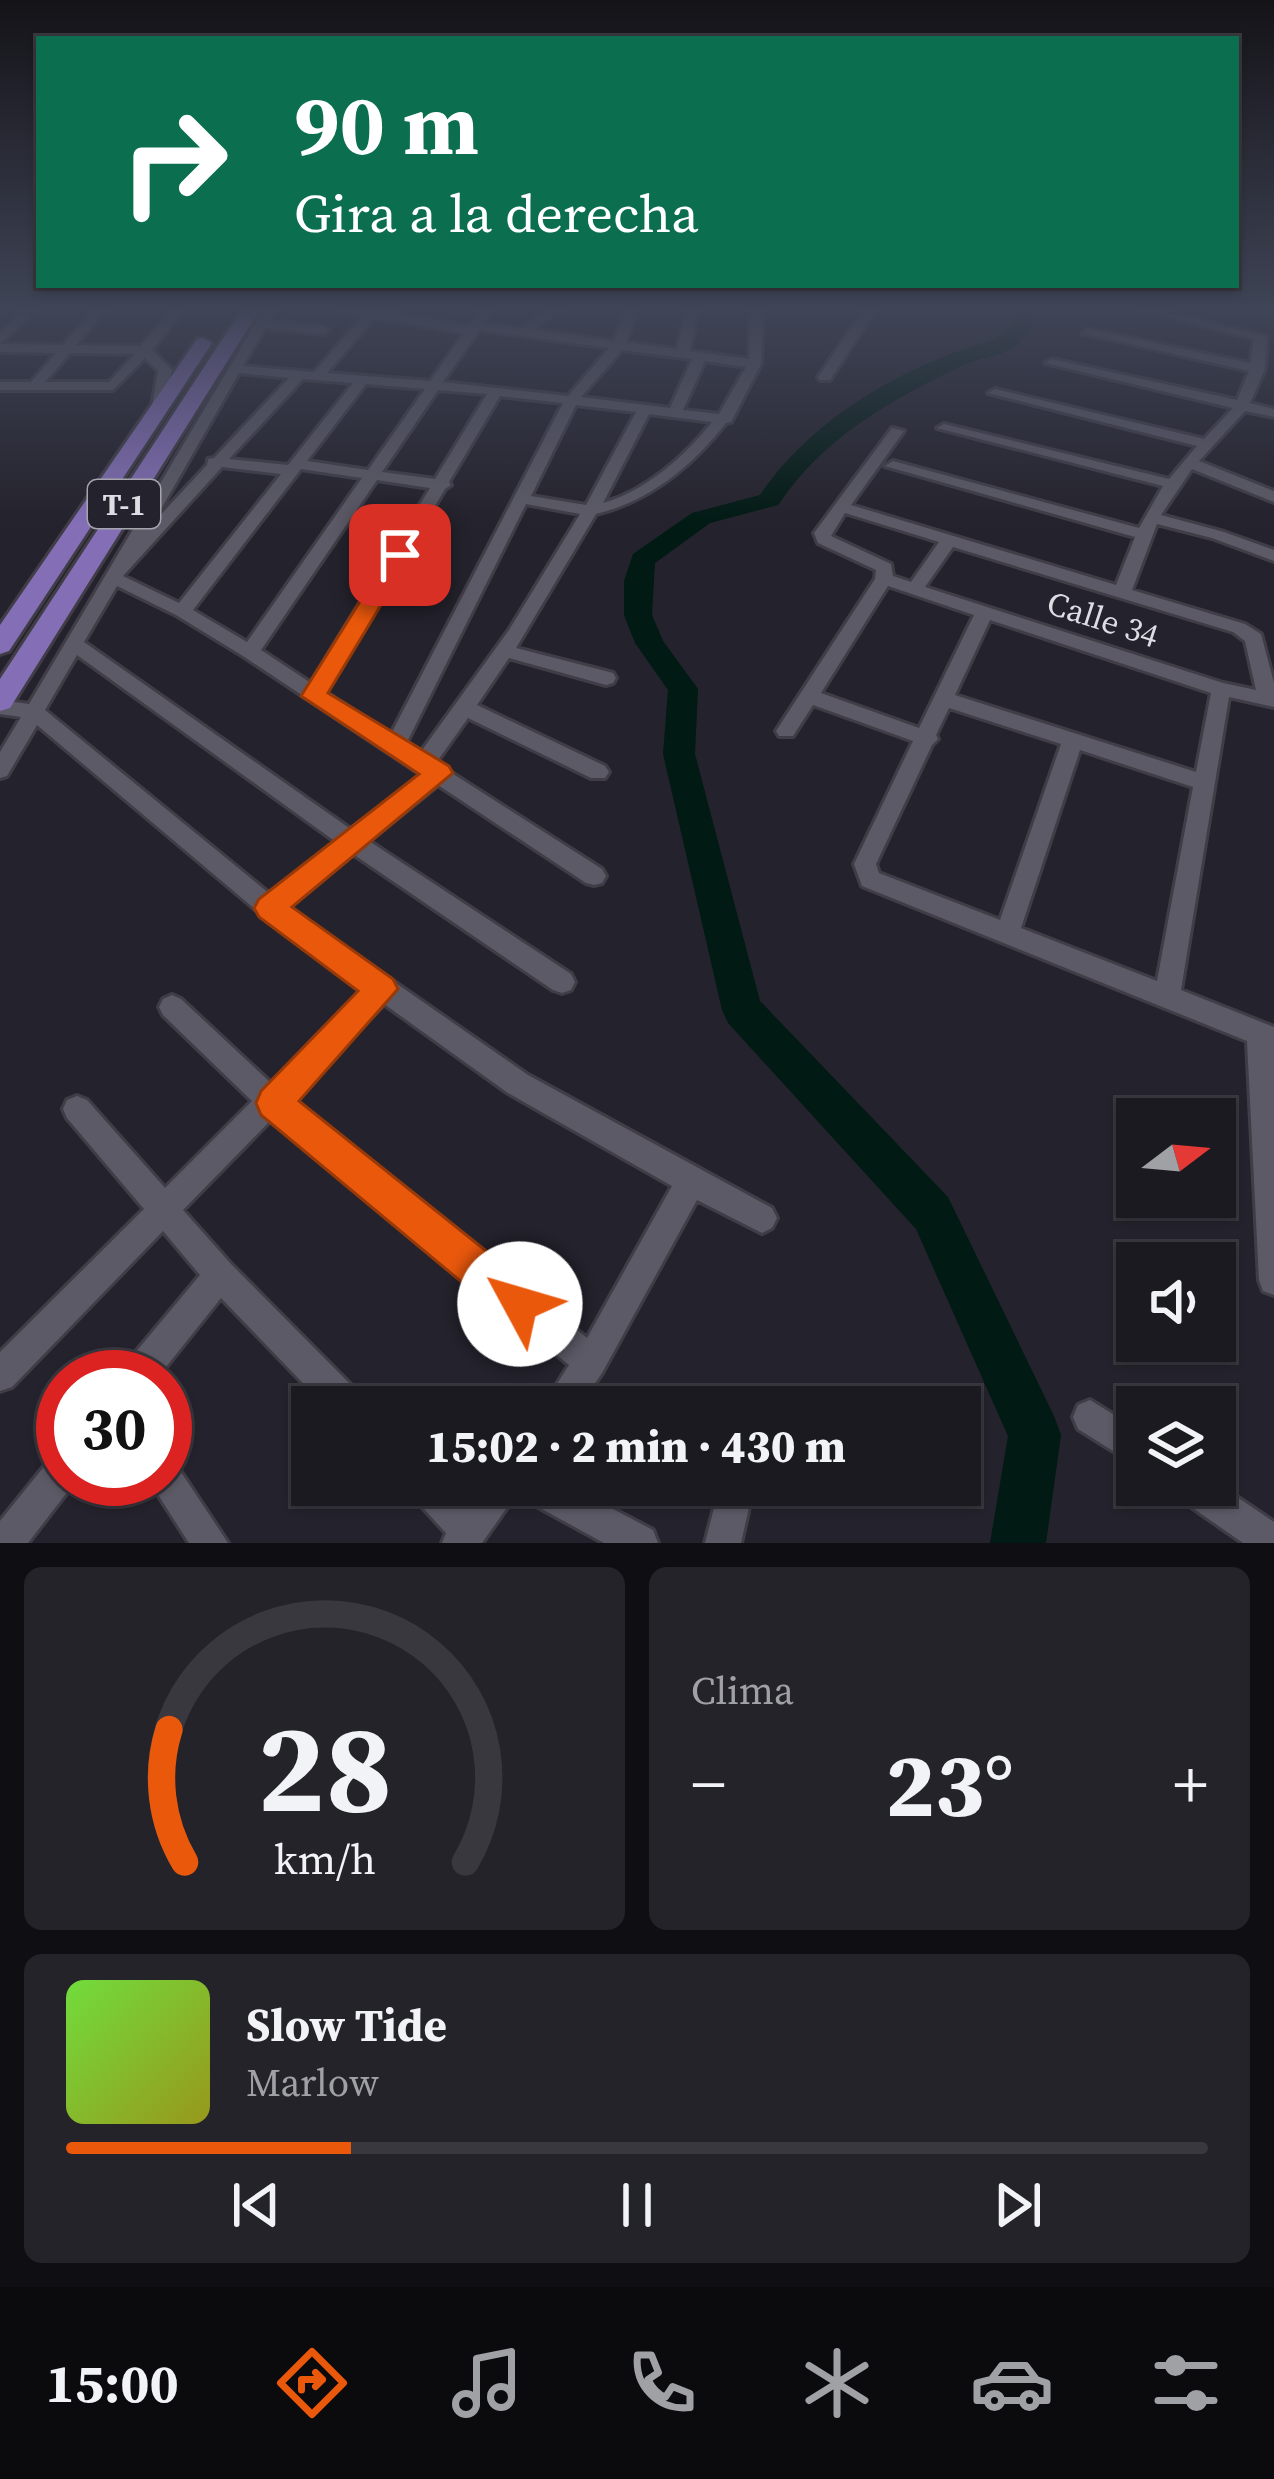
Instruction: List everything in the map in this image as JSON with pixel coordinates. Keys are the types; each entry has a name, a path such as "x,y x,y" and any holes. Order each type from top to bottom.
{"main road":[{"name":"T-1","path":"0,645 176,381"},
{"name":"T-1","path":"0,704 215,381"}],"street":[{"path":"33,388 39,381"},
{"path":"0,386 113,386 118,381"},
{"path":"159,406 163,381"},
{"path":"0,770 229,381"},
{"path":"112,578 219,462 303,381"},
{"path":"182,611 362,381"},
{"path":"393,381 726,418"},
{"path":"250,652 434,381"},
{"path":"395,746 519,498 572,399 588,381"},
{"path":"675,412 684,381"},
{"path":"519,498 595,510 636,494 693,452 726,418 745,381"},
{"path":"1131,381 1274,413"},
{"path":"1123,591 1147,526 1172,484 1246,407 1254,381"},
{"path":"314,696 496,391"},
{"path":"995,393 1207,444"},
{"path":"270,908 432,768 595,510 645,408"},
{"path":"944,428 1172,484"},
{"path":"898,430 840,507 1247,632 1254,638 1271,700"},
{"path":"183,459 443,485"},
{"path":"1191,463 1274,497"},
{"path":"893,466 1147,526 1218,535 1274,556"},
{"name":"Calle 34","path":"840,507 821,536 884,568 884,579 1271,700"},
{"path":"915,589 950,539"},
{"path":"112,578 182,611 250,652 594,876"},
{"path":"786,731 884,579"},
{"path":"984,613 865,864 866,871 870,879 1267,1036 1274,1280"},
{"path":"72,642 350,841 562,982"},
{"path":"508,652 606,678"},
{"path":"1167,997 1221,688"},
{"path":"810,696 928,739"},
{"path":"946,700 1207,783"},
{"path":"0,704 33,711 270,908 518,1084 762,1218"},
{"path":"466,708 598,772"},
{"path":"1008,931 1073,739"},
{"path":"0,1375 382,989"},
{"path":"172,1007 273,1103 591,1362"},
{"path":"76,1109 220,1275 328,1386"},
{"path":"574,1386 691,1181"},
{"path":"159,1350 220,1275"},
{"path":"1090,1417 1116,1435"},
{"path":"5,1543 36,1504"},
{"path":"184,1506 210,1543"},
{"path":"441,1506 465,1537 488,1506"},
{"path":"571,1506 640,1543"},
{"path":"722,1543 732,1506"},
{"path":"1220,1506 1274,1543"}],"waterway":[{"path":"915,381 857,411 792,465 769,500 701,518 642,560 636,600 643,630 683,689 679,754 742,1010 932,1213 1035,1435 1018,1543"}],"route":[{"path":"400,555 314,696 439,773 270,908 382,989 273,1103 520,1304"}]}
